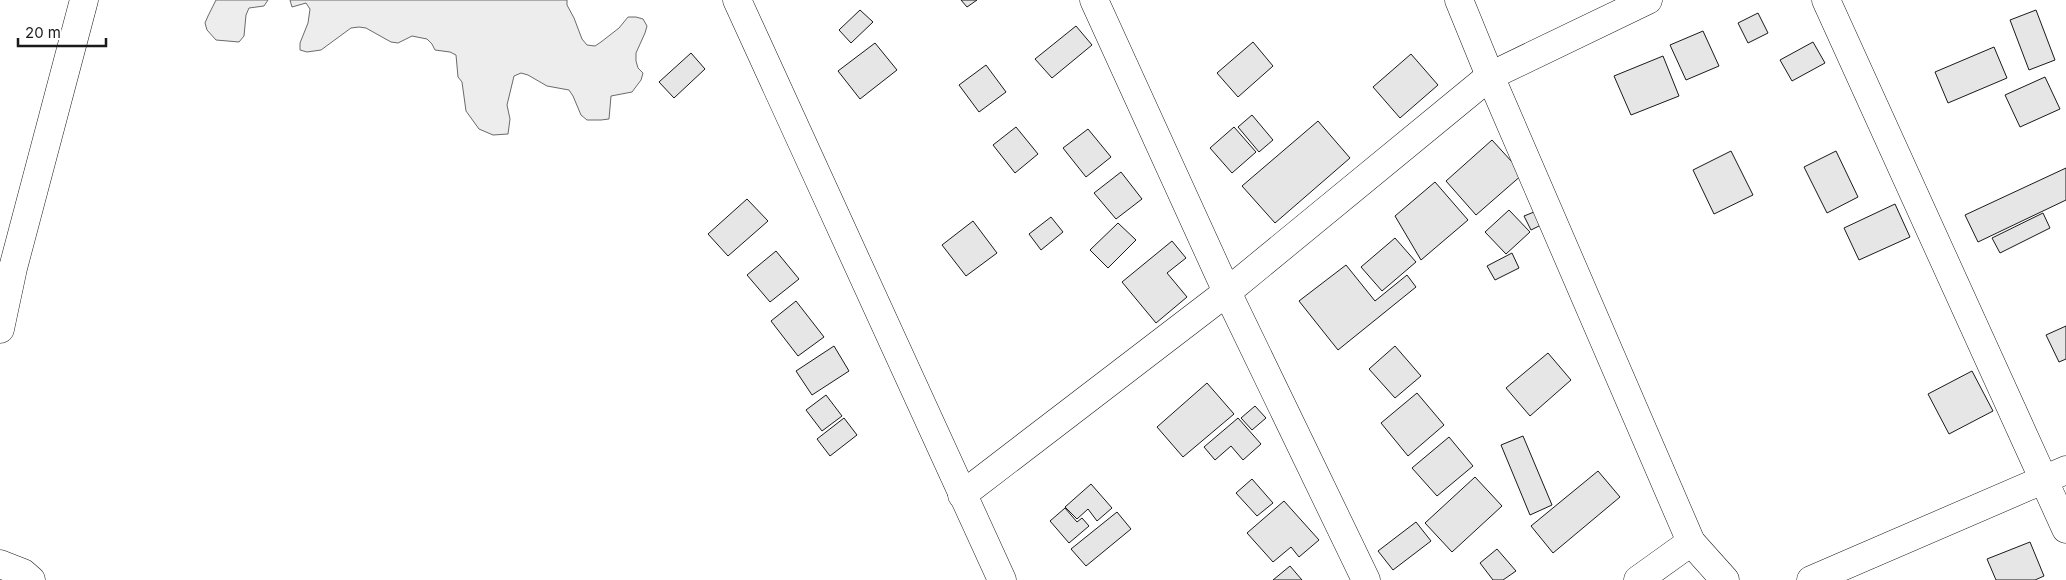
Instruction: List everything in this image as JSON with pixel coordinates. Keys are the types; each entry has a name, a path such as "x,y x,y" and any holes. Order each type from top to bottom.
{"street":[{"path":"0,329 6,266 84,0"},
{"path":"737,0 1002,580"},
{"path":"1094,0 1227,292 1366,580"},
{"path":"1459,0 1691,542 1725,580"},
{"path":"962,495 1227,292 1490,76 1648,0"},
{"path":"1826,0 2055,475 2066,529"},
{"path":"1811,580 2055,475"},
{"path":"1638,580 1691,542"},
{"path":"0,564 23,574 31,580"}],"shaded area":[{"path":"216,0 268,0 264,6 249,8 246,15 244,36 239,42 216,40 207,30 205,23"},
{"path":"290,0 567,0 567,5 582,39 587,45 595,46 601,42 619,28 628,17 643,19 647,26 636,53 636,61 638,68 643,73 641,80 632,92 611,96 609,119 587,120 581,115 569,90 547,86 521,73 514,76 507,105 510,119 508,134 493,135 479,129 466,111 462,82 458,77 456,55 450,52 435,50 427,39 412,36 398,43 391,42 366,28 359,27 351,28 321,50 307,52 300,50 300,43 308,23 310,9 306,3 292,7"}],"building":[{"path":"961,0 977,0 967,7"},
{"path":"860,10 873,22 851,43 839,30"},
{"path":"2036,10 2055,60 2029,70 2010,20"},
{"path":"1758,13 1768,33 1748,43 1738,23"},
{"path":"1076,26 1092,45 1052,78 1035,59"},
{"path":"1703,31 1719,66 1686,80 1670,45"},
{"path":"1253,42 1273,66 1238,97 1217,73"},
{"path":"1813,42 1825,63 1792,81 1780,60"},
{"path":"875,43 897,70 860,99 838,71"},
{"path":"1994,47 2007,78 1948,103 1935,72"},
{"path":"691,53 705,69 674,98 659,82"},
{"path":"1411,54 1438,85 1400,118 1373,87"},
{"path":"1663,56 1679,96 1631,115 1614,76"},
{"path":"986,65 1006,92 979,112 959,85"},
{"path":"2045,77 2060,109 2020,127 2005,95"},
{"path":"1252,115 1273,140 1259,152 1238,127"},
{"path":"1318,121 1350,158 1275,223 1242,186"},
{"path":"1016,127 1038,154 1015,173 993,145"},
{"path":"1234,127 1256,152 1232,173 1210,148"},
{"path":"1088,129 1111,157 1086,177 1063,148"},
{"path":"1492,140 1523,174 1476,215 1446,181"},
{"path":"1731,151 1753,195 1714,214 1693,170"},
{"path":"1836,151 1858,197 1827,213 1804,167"},
{"path":"2066,168 2066,200 1978,242 1965,215"},
{"path":"1121,172 1142,199 1116,219 1094,193"},
{"path":"1435,182 1468,220 1421,260 1395,216"},
{"path":"747,199 768,221 728,256 708,234"},
{"path":"1895,204 1910,237 1859,260 1844,228"},
{"path":"1509,210 1530,232 1506,254 1485,232"},
{"path":"1534,212 1541,225 1531,230 1524,216"},
{"path":"2043,213 2050,228 2000,253 1992,238"},
{"path":"1051,217 1063,232 1041,250 1029,234"},
{"path":"973,221 997,253 966,276 942,245"},
{"path":"1118,223 1136,240 1108,268 1090,250"},
{"path":"1395,238 1416,262 1382,291 1361,267"},
{"path":"1172,241 1186,258 1167,273 1187,297 1156,323 1122,282"},
{"path":"776,251 799,279 770,302 747,275"},
{"path":"1512,253 1519,268 1495,280 1487,266"},
{"path":"1346,265 1375,301 1407,275 1416,287 1338,350 1299,301"},
{"path":"796,301 824,337 798,356 771,321"},
{"path":"2066,326 2066,359 2059,362 2046,335"},
{"path":"834,346 849,371 812,395 796,371"},
{"path":"1395,346 1421,376 1395,398 1369,369"},
{"path":"1548,353 1571,380 1530,416 1506,388"},
{"path":"1972,371 1993,411 1949,434 1928,394"},
{"path":"1207,383 1234,414 1183,457 1157,427"},
{"path":"1417,393 1444,425 1408,456 1381,423"},
{"path":"826,395 842,416 822,431 806,410"},
{"path":"1255,406 1266,418 1252,430 1241,418"},
{"path":"844,418 857,435 830,456 817,439"},
{"path":"1238,418 1261,444 1243,460 1231,446 1215,460 1204,447"},
{"path":"1523,436 1552,505 1530,515 1501,445"},
{"path":"1449,437 1473,466 1437,496 1412,468"},
{"path":"1598,471 1620,497 1553,553 1531,526"},
{"path":"1475,477 1502,506 1452,552 1425,523"},
{"path":"1252,479 1273,503 1257,516 1236,493"},
{"path":"1091,484 1112,508 1097,521 1088,509 1077,519 1065,507"},
{"path":"1284,501 1319,540 1299,557 1291,547 1273,562 1247,533"},
{"path":"1065,508 1077,522 1082,518 1089,526 1069,543 1050,521"},
{"path":"1117,512 1131,529 1086,566 1071,549"},
{"path":"1416,522 1431,541 1393,570 1378,551"},
{"path":"2030,542 2044,576 2035,580 1996,580 1987,559"},
{"path":"1497,549 1516,571 1503,580 1493,580 1480,563"},
{"path":"1290,566 1302,580 1273,580"}]}
